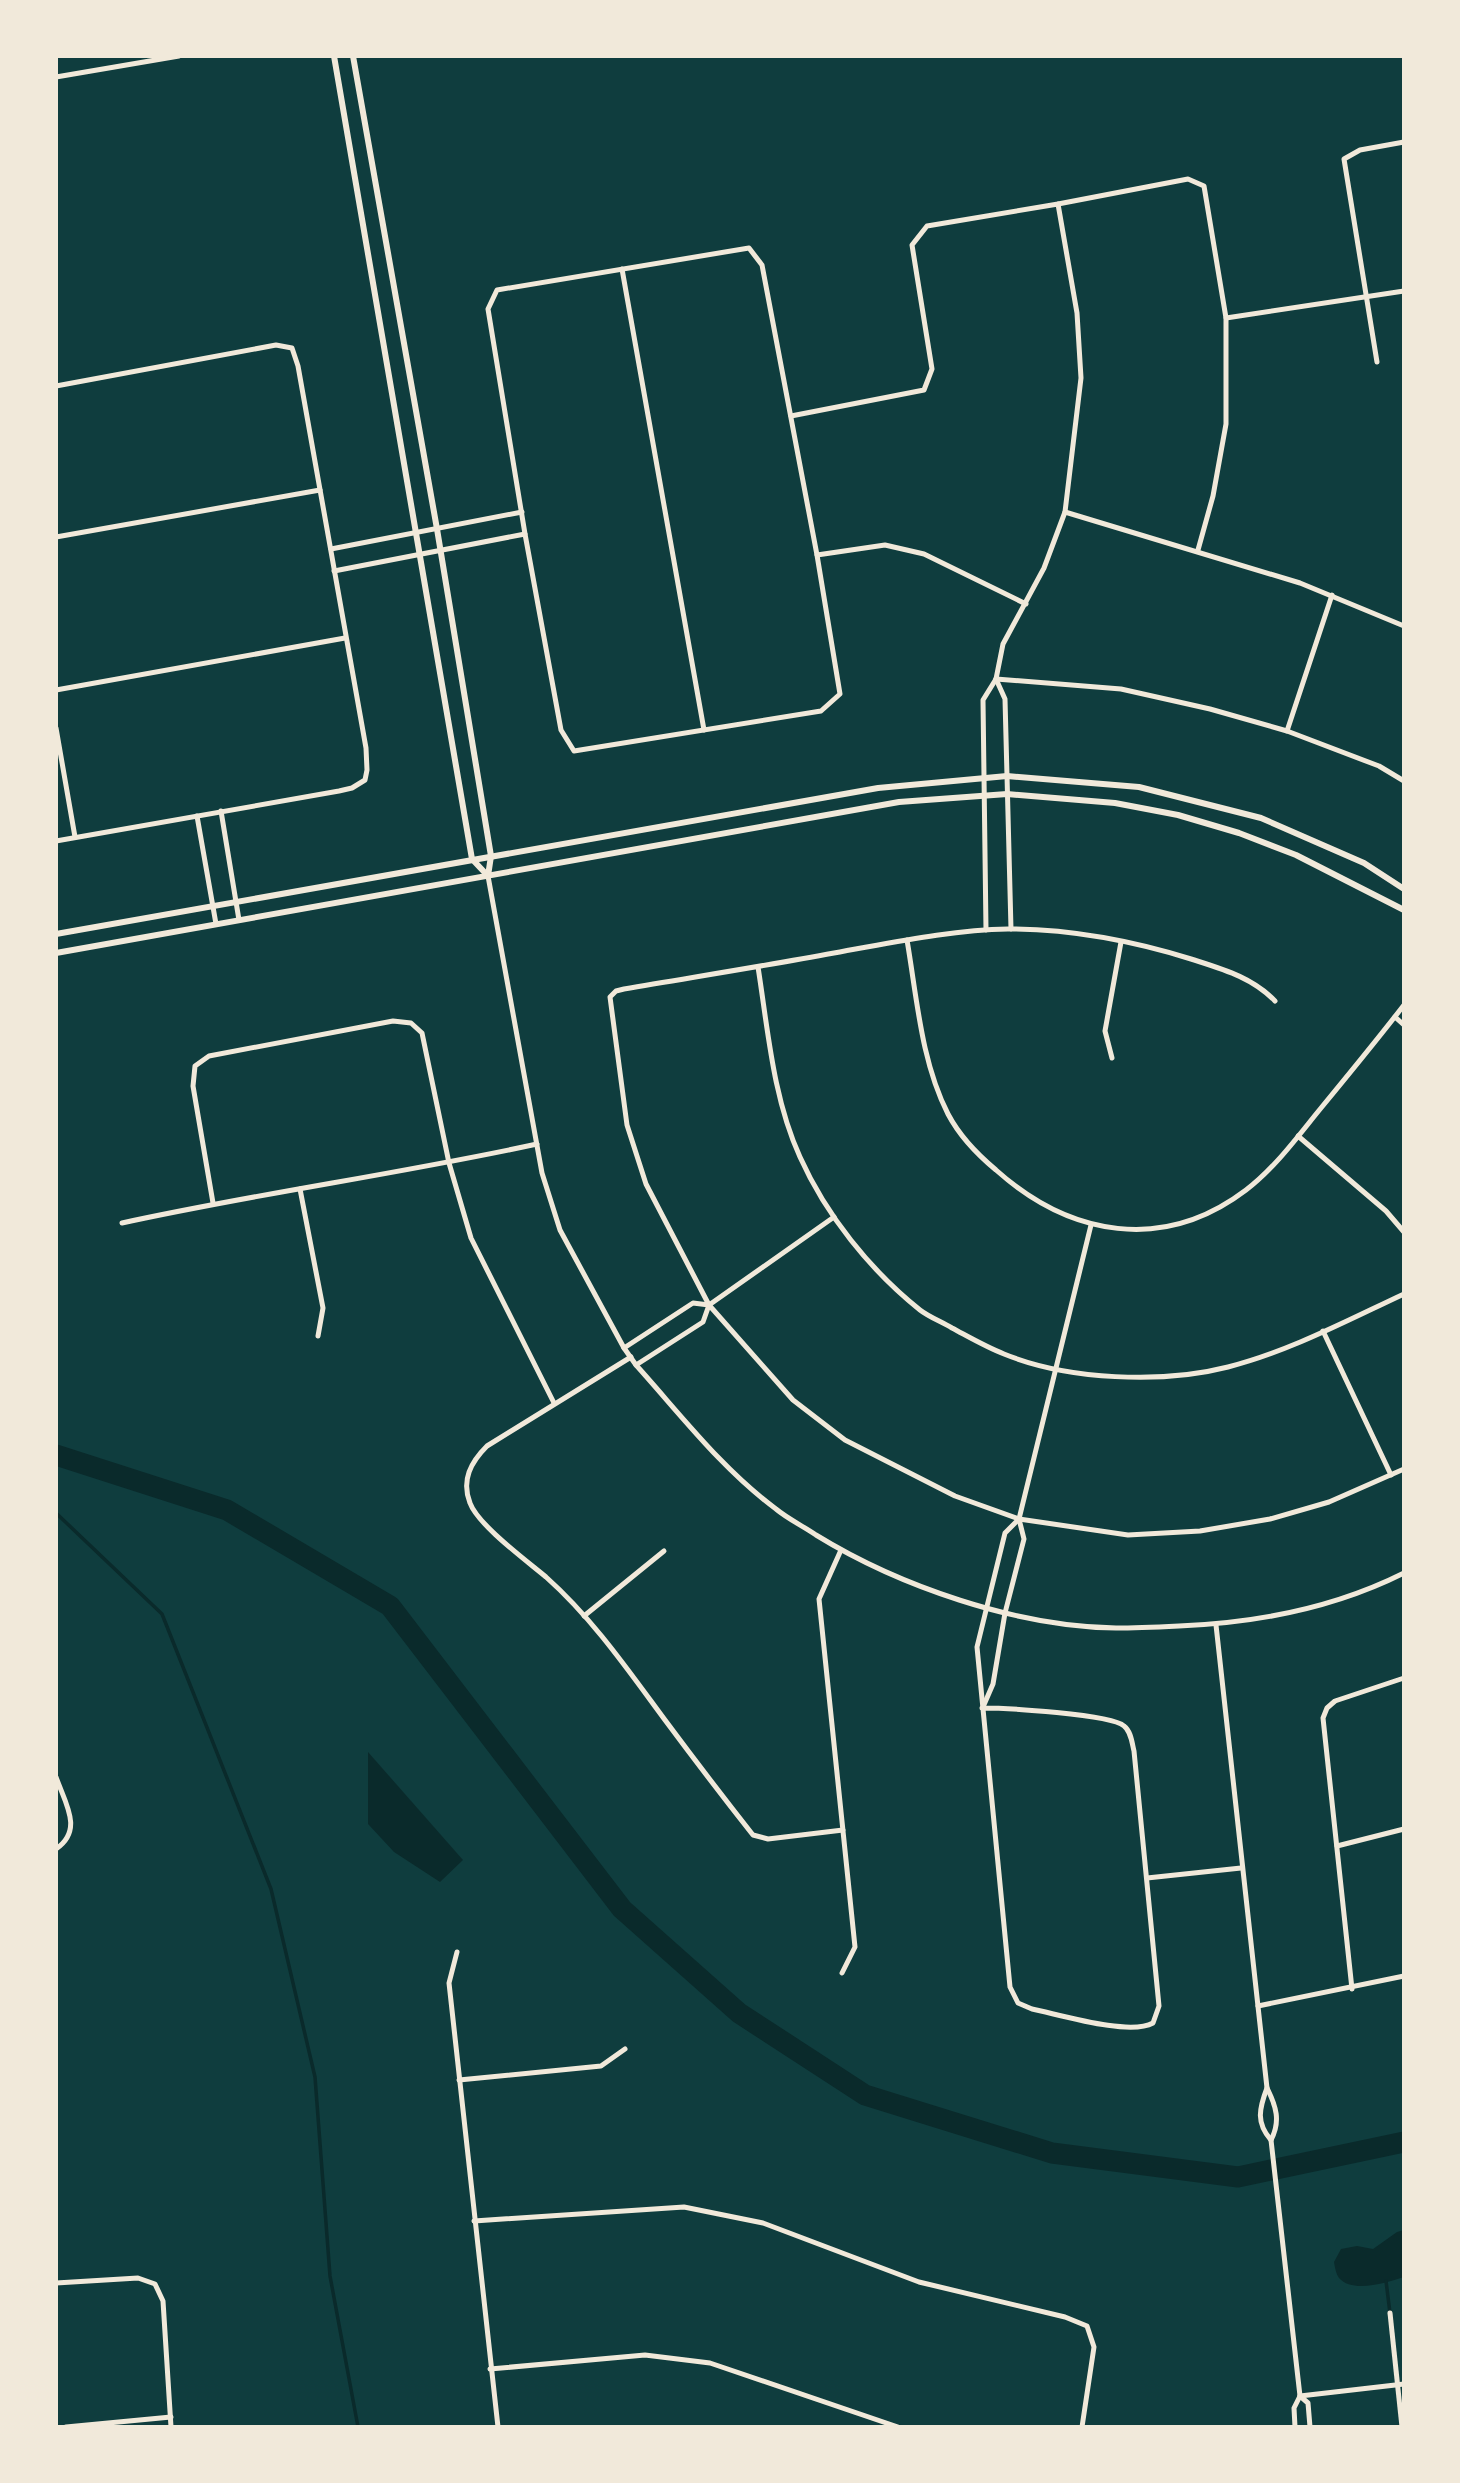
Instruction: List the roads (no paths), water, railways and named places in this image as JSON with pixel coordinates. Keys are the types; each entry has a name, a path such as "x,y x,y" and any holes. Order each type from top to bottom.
{"street":[{"path":"56,77 179,56"},
{"path":"334,56 472,859 488,876"},
{"path":"353,56 437,529 491,856 488,876 542,1172 560,1230 624,1348 727,1468 777,1510 841,1550 912,1584 986,1608 1073,1625 1115,1628 1216,1625 1271,1617 1326,1604 1404,1573"},
{"path":"1377,362 1344,159 1360,150 1404,142"},
{"path":"791,416 924,390 932,369 912,245 927,226 1188,178 1204,187 1226,318 1226,424 1213,496 1198,550"},
{"path":"986,930 983,700 996,679 1003,644 1044,568 1065,512 1081,378 1077,313 1058,204"},
{"path":"749,248 762,264 817,555 840,694 821,711 574,751 561,730 488,309 497,290 622,269 749,248"},
{"path":"622,269 704,730"},
{"path":"1226,318 1404,291"},
{"path":"56,386 276,345 292,348 298,366 331,549 366,748 367,769 365,780 352,788 56,842"},
{"path":"56,537 320,490"},
{"path":"331,549 522,512"},
{"path":"1065,512 1198,550 1332,595 1404,626"},
{"path":"334,571 525,534"},
{"path":"817,555 886,545 924,554 1026,604"},
{"path":"1287,731 1332,595"},
{"path":"56,690 345,638"},
{"path":"996,679 1121,689 1210,709 1287,731 1380,766 1404,780"},
{"path":"996,679 1005,699 1011,929"},
{"path":"56,727 75,837"},
{"path":"56,934 878,788 1007,776 1139,787 1261,818 1364,863 1404,889"},
{"path":"56,953 899,802 1007,794 1115,803 1178,815 1239,832 1296,855 1404,910"},
{"path":"221,811 239,920"},
{"path":"197,816 216,924"},
{"path":"1275,1001 1263,988 1247,978 1169,953 1074,934 1011,929 907,940 624,989 616,991 610,997 627,1125 646,1184 709,1305 793,1401 845,1440 955,1496 1019,1519 1128,1535 1200,1531 1270,1519 1329,1502 1404,1469"},
{"path":"907,940 926,1053 934,1084 949,1117 981,1157 1015,1187 1053,1211 1091,1225 1131,1229 1180,1224 1202,1216 1246,1190 1298,1136 1404,1005"},
{"path":"1112,1058 1105,1031 1121,942"},
{"path":"758,967 780,1104 799,1157 821,1199 858,1249 921,1311 1006,1355 1054,1368 1102,1376 1182,1375 1226,1367 1282,1351 1404,1294"},
{"path":"1395,1017 1404,1025"},
{"path":"213,1203 193,1086 195,1066 209,1056 393,1021 411,1023 422,1033 449,1163 471,1238 554,1403"},
{"path":"1298,1136 1385,1211 1404,1232"},
{"path":"122,1223 213,1203 449,1163 537,1144"},
{"path":"300,1189 323,1308 318,1336"},
{"path":"636,1365 703,1322 709,1305 834,1217"},
{"path":"982,1708 993,1684 1005,1613 1024,1539 1019,1519 1091,1225"},
{"path":"624,1348 693,1303 709,1305"},
{"path":"1323,1331 1391,1475"},
{"path":"631,1357 487,1446 472,1461 466,1481 470,1503 478,1517 553,1584 607,1640 753,1835 768,1839 843,1830"},
{"path":"982,1708 1100,1718 1127,1727 1134,1751 1159,2006 1153,2023 1125,2028 1032,2010 1022,2006 1010,1987 982,1708 977,1647 1005,1533 1019,1519"},
{"path":"841,1550 819,1600 855,1947 842,1973"},
{"path":"584,1616 664,1551"},
{"path":"1216,1625 1267,2088 1275,2105 1278,2127 1271,2140"},
{"path":"1352,1989 1322,1729 1323,1718 1327,1708 1335,1701 1404,1678"},
{"path":"56,1777 72,1822 70,1836 56,1849"},
{"path":"1337,1846 1404,1829"},
{"path":"1147,1878 1241,1867"},
{"path":"457,1952 449,1983 498,2427"},
{"path":"1258,2006 1352,1989 1404,1976"},
{"path":"459,2080 601,2066 625,2049"},
{"path":"1267,2088 1260,2107 1262,2129 1271,2140 1272,2147 1300,2396 1294,2408 1295,2427"},
{"path":"474,2221 684,2207 763,2223 919,2282 1065,2317 1087,2326 1094,2347 1082,2427"},
{"path":"56,2283 138,2278 155,2284 163,2301 171,2427"},
{"path":"1390,2313 1401,2385 1402,2427"},
{"path":"490,2369 645,2354 710,2363 898,2427"},
{"path":"1300,2396 1401,2385"},
{"path":"1300,2396 1308,2403 1310,2427"},
{"path":"66,2427 171,2417"}],"water":[{"path":"368,1752 463,1860 440,1882 394,1852 368,1824"},
{"path":"1404,2230 1404,2277 1362,2286 1345,2283 1339,2278 1334,2262 1341,2249 1357,2246 1373,2249"}],"waterway":[{"path":"56,1455 227,1510 390,1606 622,1909 739,2013 865,2095 1052,2153 1238,2177 1404,2142"},
{"path":"56,1513 162,1614 271,1889 315,2077 330,2276 358,2427"},
{"path":"1386,2281 1390,2313"}]}
